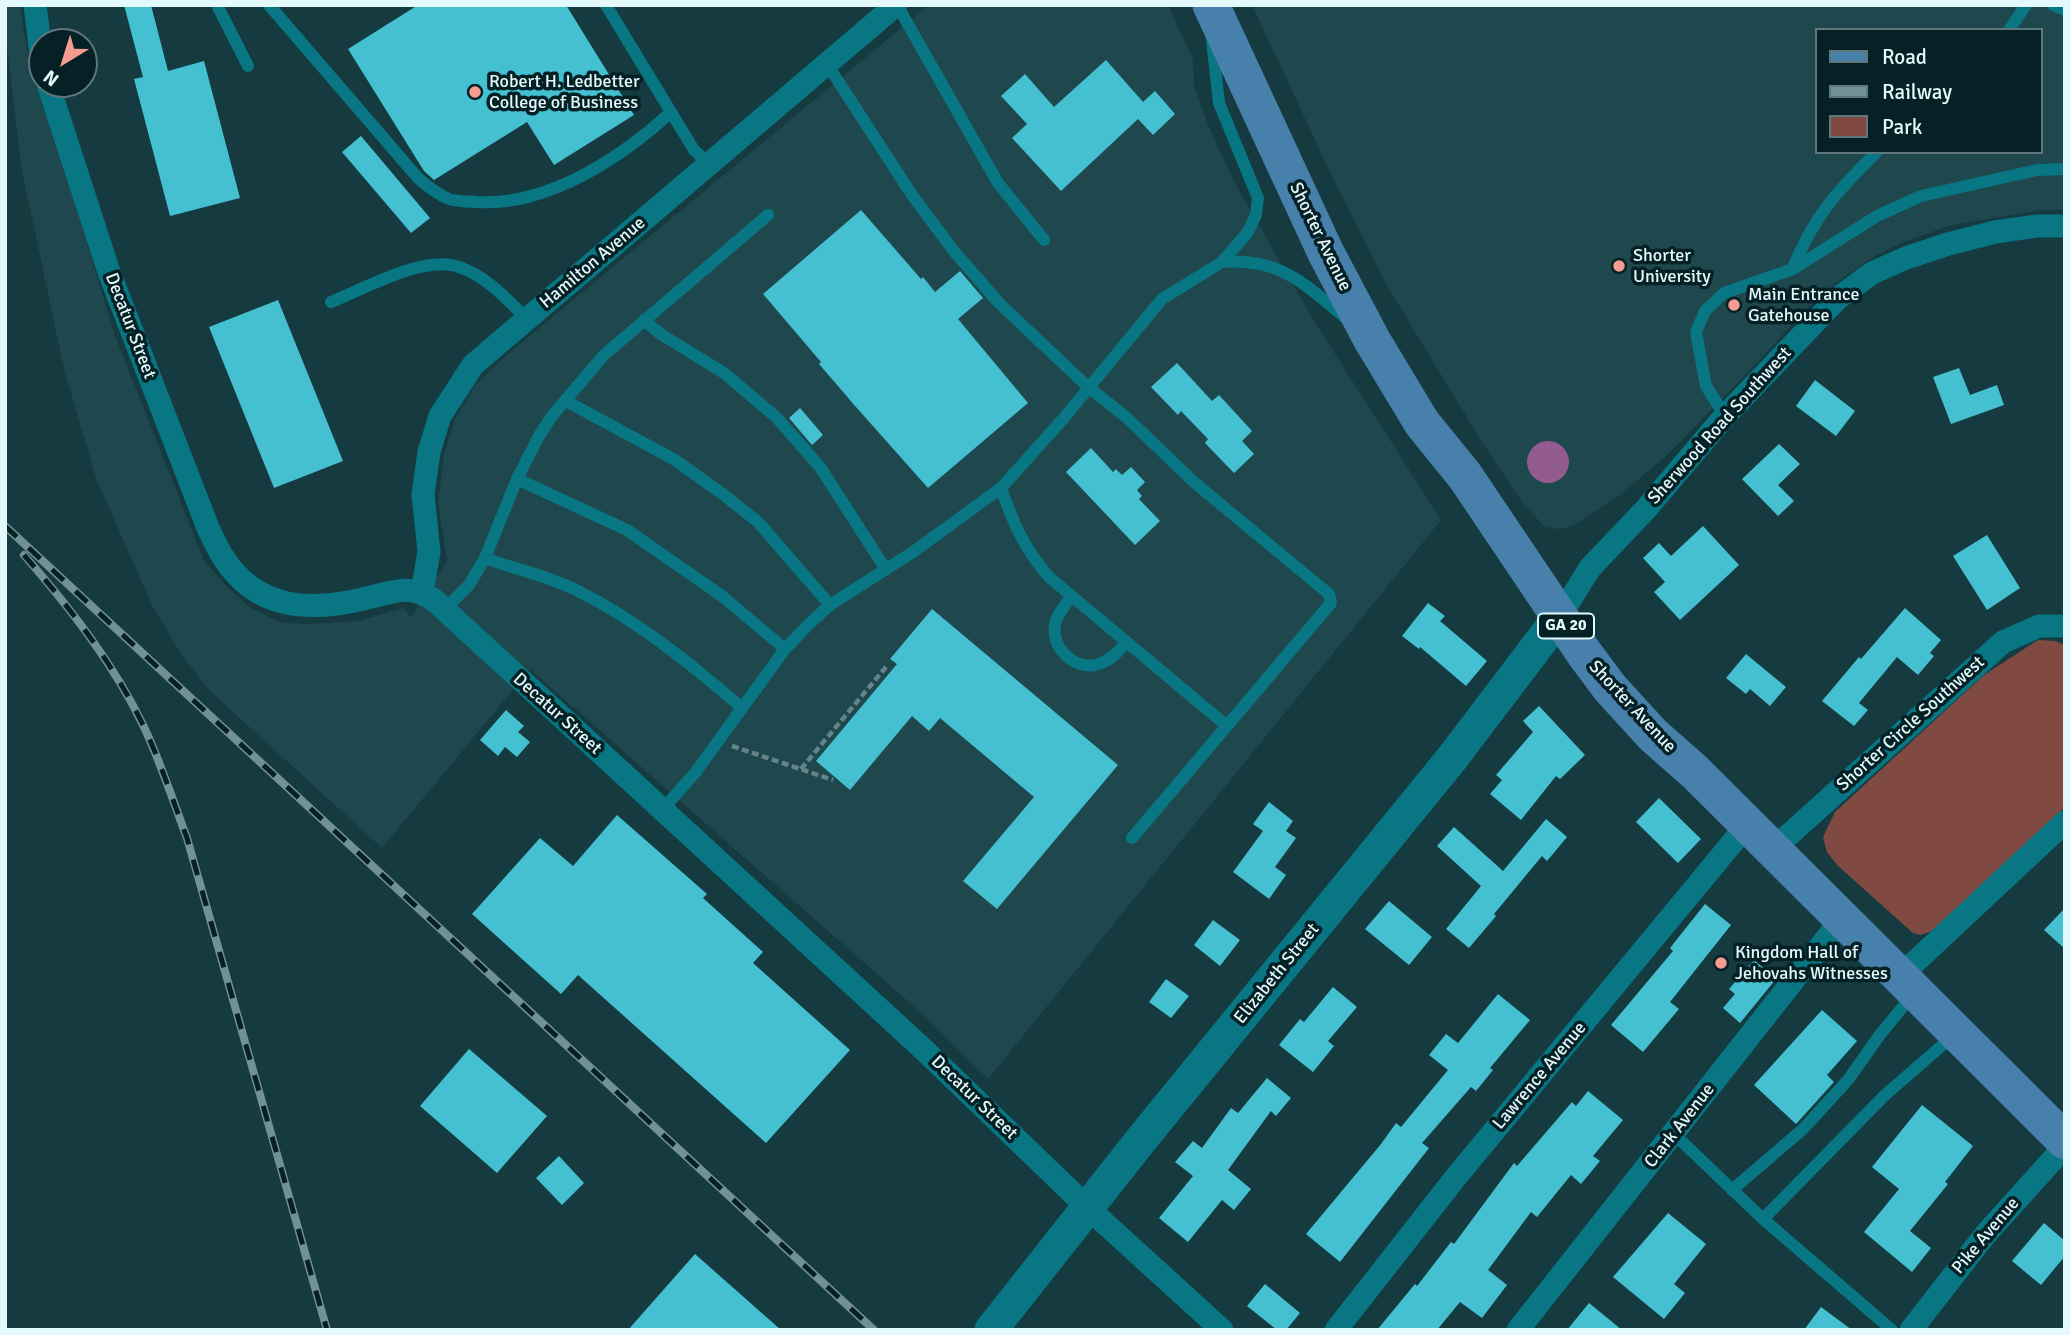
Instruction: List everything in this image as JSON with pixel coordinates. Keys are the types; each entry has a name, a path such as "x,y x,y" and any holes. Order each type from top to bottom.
{"main road":[{"name":"Shorter Avenue","path":"1210,5 1326,253 1372,340 1422,424 1465,476 1610,688 1653,735 1695,772 2065,1144"}],"street":[{"path":"34,5 37,28"},
{"name":"Hamilton Avenue","path":"422,592 429,552 423,494 429,452 440,416 473,365 897,5"},
{"name":"Decatur Street","path":"53,98 109,272 208,528 223,558 239,577 274,601 297,606 345,604 409,589 422,592 445,609 922,1048 1088,1208 1222,1330"},
{"name":"Sherwood Road Southwest","path":"1560,616 1590,568 1646,509 1725,416 1837,299 1872,273 1906,258 1995,232 2038,226 2065,226"},
{"name":"Elizabeth Street","path":"991,1330 1141,1140 1453,757 1560,616"},
{"name":"Shorter Circle Southwest","path":"1759,838 2003,642 2039,626 2065,626"},
{"path":"1908,984 2065,822"},
{"name":"Lawrence Avenue","path":"1336,1330 1456,1177 1720,855 1759,838"},
{"name":"Clark Avenue","path":"1518,1330 1841,920"},
{"name":"Pike Avenue","path":"1911,1330 1984,1235 2065,1144"}],"lane":[{"path":"217,5 248,66"},
{"path":"269,5 418,178 431,190 451,200 495,203 532,198 570,181 640,141 671,112"},
{"path":"606,5 694,150 709,164"},
{"path":"897,5 998,183 1044,240"},
{"path":"662,810 695,773 785,649 830,605 913,552 1001,488 1163,299 1222,262 1248,232 1256,215 1258,198 1219,103 1210,5"},
{"path":"2010,28 2026,5"},
{"path":"2053,5 2065,10"},
{"path":"827,64 912,195 953,250 999,303 1195,483 1329,594 1331,603 1132,838"},
{"path":"1793,269 1805,237 1830,199 1875,154"},
{"path":"1725,416 1706,386 1696,332 1704,311 1724,293 1793,269 1877,216 1921,196 2038,170 2065,169"},
{"path":"445,609 469,585 485,558 517,479 539,436 566,401 604,355 768,215"},
{"path":"1222,262 1244,261 1283,270 1372,340"},
{"path":"331,302 412,270 443,264 457,266 486,282 526,318"},
{"path":"644,320 659,334 724,373 777,418 820,467 885,568"},
{"path":"566,401 675,460 724,495 758,522 830,605"},
{"path":"517,479 627,530 722,596 785,649"},
{"path":"1001,488 1012,520 1029,553 1049,577 1227,726"},
{"path":"485,558 575,590 687,660 742,708"},
{"path":"1072,596 1060,611 1054,628 1057,644 1063,653 1079,664 1093,665 1110,659 1126,643"},
{"path":"1732,1190 1803,1129 1848,1080 1879,1036 1908,984"},
{"path":"1763,1219 1885,1095 1957,1033"},
{"path":"1674,1134 1763,1219 1892,1330"}],"path":[{"path":"801,769 886,667"},
{"path":"718,741 833,779"}],"shaded area":[{"path":"5,5 20,5 28,56 28,98 40,98 60,153 114,333 204,561 227,587 251,608 281,623 359,621 403,608 411,617 447,561 438,503 444,455 455,419 475,385 509,353 929,5 1168,5 1193,60 1194,85 1208,125 1234,182 1316,324 1441,520 988,1079 926,1017 530,669 382,848 209,690 181,654 152,605 96,478 65,373 22,171 5,30"},
{"name":"Shorter University","path":"1252,5 2065,5 2065,210 2041,210 1952,225 1905,241 1873,257 1808,307 1666,456 1621,494 1575,525 1559,529 1545,527 1524,505 1482,442 1389,289 1332,176"},
{"path":"1548,441 1563,447 1569,462 1563,477 1548,483 1533,477 1527,462 1533,447"}],"green space":[{"path":"2038,640 2055,641 2065,645 2065,807 1934,930 1921,935 1913,933 1837,865 1827,852 1823,837 1835,812 1984,675"}],"building":[{"path":"124,5 151,5 168,71 204,61 240,198 170,216 134,79 143,77"},
{"name":"Robert H. Ledbetter College of Business","path":"418,5 566,5 634,115 554,165 527,122 434,180 424,171 348,49"},
{"path":"1106,60 1143,102 1155,91 1175,114 1153,135 1138,119 1061,191 1012,138 1027,124 1001,96 1025,74 1054,107"},
{"path":"361,136 430,218 411,233 342,152"},
{"path":"861,210 935,292 960,271 983,298 958,319 1028,403 928,488 819,364 821,362 763,294"},
{"path":"278,300 343,461 274,488 209,327"},
{"path":"1177,363 1212,401 1219,395 1252,431 1242,441 1254,454 1234,473 1205,443 1208,439 1181,411 1178,415 1151,387"},
{"path":"1959,368 1970,395 1997,385 2004,405 1951,424 1933,377"},
{"path":"1815,380 1855,411 1836,436 1796,406"},
{"path":"800,408 823,435 812,445 789,418"},
{"path":"1779,444 1800,464 1778,485 1794,501 1778,516 1742,479"},
{"path":"1091,448 1113,472 1116,469 1122,475 1131,467 1145,482 1137,490 1142,496 1139,499 1160,521 1135,545 1066,472"},
{"path":"1703,526 1739,565 1680,620 1654,592 1665,582 1643,558 1659,543 1671,556"},
{"path":"1987,535 2020,588 1987,610 1953,556"},
{"path":"1428,603 1445,616 1440,621 1487,661 1466,686 1420,647 1419,649 1402,636"},
{"path":"1905,608 1941,640 1930,653 1934,656 1918,675 1897,657 1859,703 1868,710 1854,726 1822,701"},
{"path":"932,609 1118,765 997,909 963,881 1034,797 940,718 929,731 912,716 850,790 816,761 897,664 890,659"},
{"path":"1746,654 1786,687 1770,706 1750,689 1746,694 1726,678"},
{"path":"1539,706 1585,755 1560,779 1556,776 1521,820 1490,794 1502,780 1496,775 1533,732 1523,721"},
{"path":"506,710 524,726 518,732 530,742 517,757 505,747 498,756 480,740"},
{"path":"1659,798 1701,839 1678,863 1636,822"},
{"path":"1269,802 1293,821 1286,831 1296,838 1275,867 1286,875 1269,899 1233,872 1263,831 1253,824"},
{"path":"617,815 707,894 703,898 763,952 753,963 850,1050 766,1143 578,975 561,994 472,914 540,838 573,866"},
{"path":"1546,819 1567,837 1547,861 1542,856 1469,948 1446,929 1481,886 1437,846 1454,827 1503,871"},
{"path":"1389,901 1432,937 1409,965 1365,929"},
{"path":"1705,904 1731,925 1670,1002 1679,1009 1643,1052 1611,1025 1673,951 1670,948"},
{"path":"2065,908 2065,949 2044,930"},
{"path":"1213,920 1240,940 1220,966 1194,945"},
{"path":"1754,960 1776,979 1740,1023 1723,1008 1735,994 1729,989"},
{"path":"1166,979 1189,996 1171,1018 1149,1002"},
{"path":"1333,987 1357,1007 1328,1041 1334,1046 1313,1072 1279,1045 1300,1019 1304,1022"},
{"path":"1498,994 1530,1020 1490,1068 1493,1070 1476,1091 1471,1087 1422,1143 1429,1148 1340,1262 1306,1234 1396,1123 1401,1127 1448,1070 1429,1055 1446,1034 1458,1043"},
{"path":"1822,1010 1857,1041 1827,1075 1834,1082 1796,1124 1754,1085"},
{"path":"469,1049 547,1116 497,1173 420,1106"},
{"path":"1267,1078 1291,1098 1276,1116 1271,1111 1228,1170 1251,1189 1234,1210 1222,1200 1188,1242 1159,1218 1193,1176 1175,1162 1193,1141 1202,1148 1231,1108 1238,1113"},
{"path":"1588,1091 1623,1120 1593,1156 1600,1161 1581,1184 1571,1175 1537,1217 1531,1212 1488,1270 1507,1285 1482,1318 1460,1302 1437,1330 1377,1330 1415,1284 1417,1286 1451,1242 1454,1244 1514,1163 1517,1166 1572,1102 1576,1106"},
{"path":"1922,1105 1973,1146 1945,1182 1948,1184 1910,1231 1931,1248 1912,1272 1864,1232 1899,1189 1872,1167"},
{"path":"559,1156 584,1183 562,1205 536,1178"},
{"path":"1668,1213 1706,1244 1674,1284 1685,1293 1664,1319 1613,1277"},
{"path":"2044,1223 2065,1241 2065,1256 2041,1285 2012,1261"},
{"path":"695,1254 781,1330 628,1330"},
{"path":"1265,1284 1300,1313 1286,1330 1277,1330 1247,1306"},
{"path":"1589,1303 1622,1330 1567,1330"},
{"path":"1821,1307 1852,1330 1804,1330"}],"railway":[{"path":"5,526 874,1330"},
{"path":"24,555 58,595 105,659 144,727 161,768 187,838 327,1330"}],"place":[{"name":"Robert H. Ledbetter College of Business","path":"475,92"},
{"name":"Shorter University","path":"1619,266"},
{"name":"Main Entrance Gatehouse","path":"1734,305"},
{"name":"Kingdom Hall of Jehovahs Witnesses","path":"1721,963"}]}
